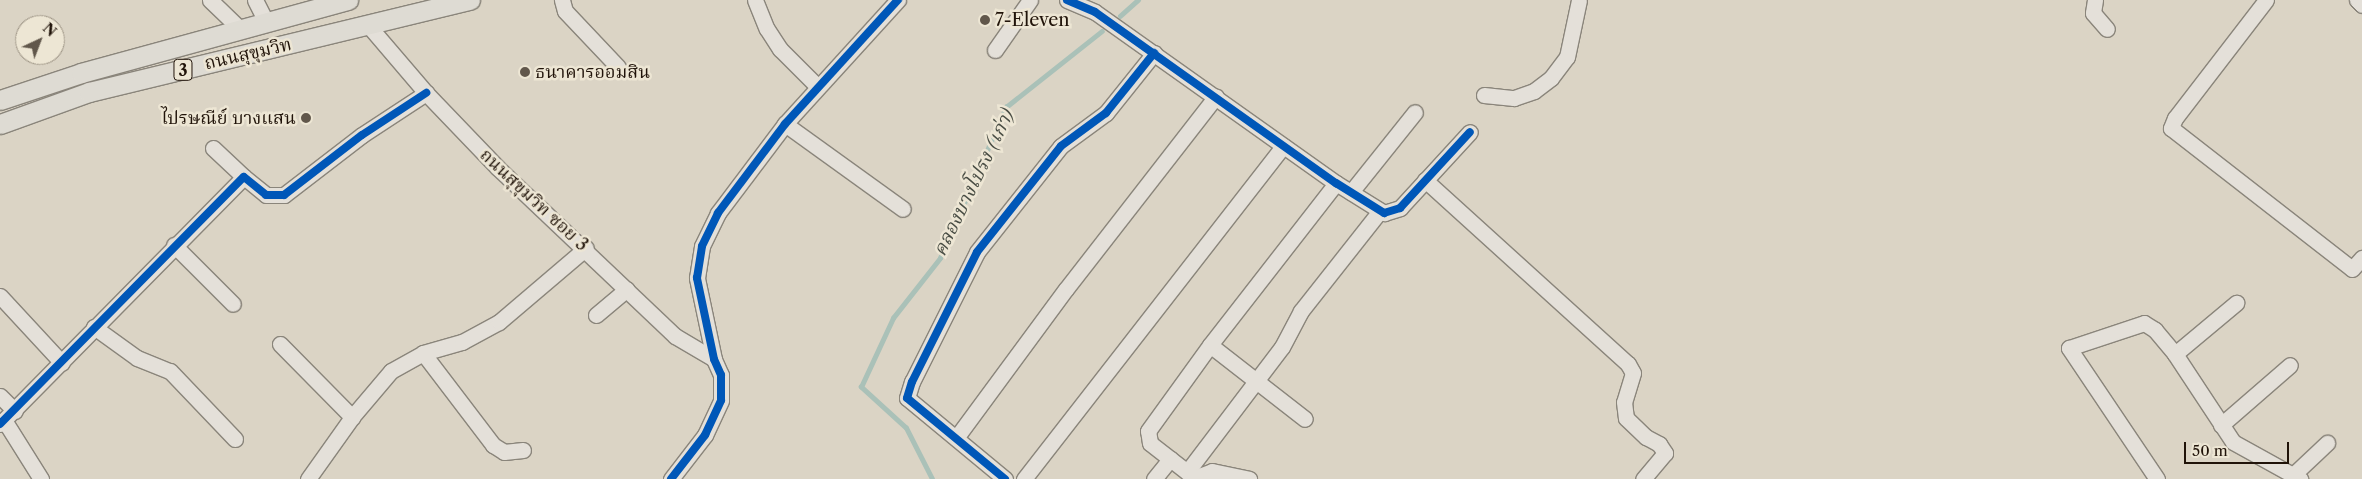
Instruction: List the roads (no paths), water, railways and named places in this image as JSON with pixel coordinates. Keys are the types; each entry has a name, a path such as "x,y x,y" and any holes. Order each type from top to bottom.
{"main road":[{"name":"ถนนสุขุมวิท","path":"0,100 81,73 266,22 326,3 348,0"},
{"name":"ถนนสุขุมวิท","path":"0,124 89,92 470,0"}],"street":[{"path":"210,0 240,29"},
{"path":"255,0 266,22"},
{"path":"562,0 565,11 618,67"},
{"path":"755,0 767,30 780,49 817,86"},
{"path":"671,479 705,435 721,400 721,375 714,359 697,278 702,246 718,213 786,124 817,86 898,0"},
{"path":"995,50 1030,0"},
{"path":"1067,0 1095,12 1216,96 1283,146 1380,211 1390,214 1400,208 1470,132"},
{"path":"1484,95 1514,98 1534,91 1550,78 1566,57 1579,0"},
{"path":"2095,0 2094,13 2107,29"},
{"path":"2266,0 2175,118 2171,128 2346,265 2352,269 2362,258"},
{"path":"2357,0 2362,5"},
{"name":"ถนนสุขุมวิท ซอย 3","path":"368,26 426,93 498,168 586,248 676,336 714,359"},
{"path":"1005,479 907,398 919,365 961,286 966,270 1061,146 1106,113 1154,53"},
{"path":"213,148 266,195 284,195 362,135 426,93"},
{"path":"956,438 1066,289 1216,96"},
{"path":"1352,192 1415,112"},
{"path":"786,124 903,209"},
{"path":"1024,479 1283,146"},
{"path":"6,418 62,363 174,245 244,177"},
{"path":"1425,180 1628,364 1633,373 1624,402 1626,418 1646,437 1659,444 1665,453 1643,479"},
{"path":"1192,476 1150,443 1148,432 1210,344 1336,183"},
{"path":"1192,476 1256,381 1282,347 1301,311 1380,211"},
{"path":"174,245 233,304"},
{"path":"312,478 352,417 391,371 423,353 462,342 499,322 586,248"},
{"path":"596,315 627,289"},
{"path":"0,296 62,363"},
{"path":"2175,354 2236,303"},
{"path":"2157,479 2069,348 2144,323 2155,330 2175,354 2233,442 2297,477 2327,443"},
{"path":"94,328 136,358 170,371 235,439"},
{"path":"280,344 352,417"},
{"path":"1210,344 1305,419"},
{"path":"423,353 493,445 504,452 523,450"},
{"path":"2221,425 2290,365"},
{"path":"0,396 6,418 42,479"},
{"path":"1154,479 1170,459"},
{"path":"1192,476 1212,471 1249,479"}],"waterway":[{"name":"คลองบางโปรง (เก่า)","path":"1120,16 1138,0"},
{"name":"คลองบางโปรง (เก่า)","path":"932,479 906,428 861,387 893,318 940,258 1006,107 1102,31"}],"place":[{"name":"7-Eleven","path":"985,20"},
{"name":"ธนาคารออมสิน","path":"525,72"},
{"name":"ไปรษณีย์ บางแสน","path":"306,118"}]}
